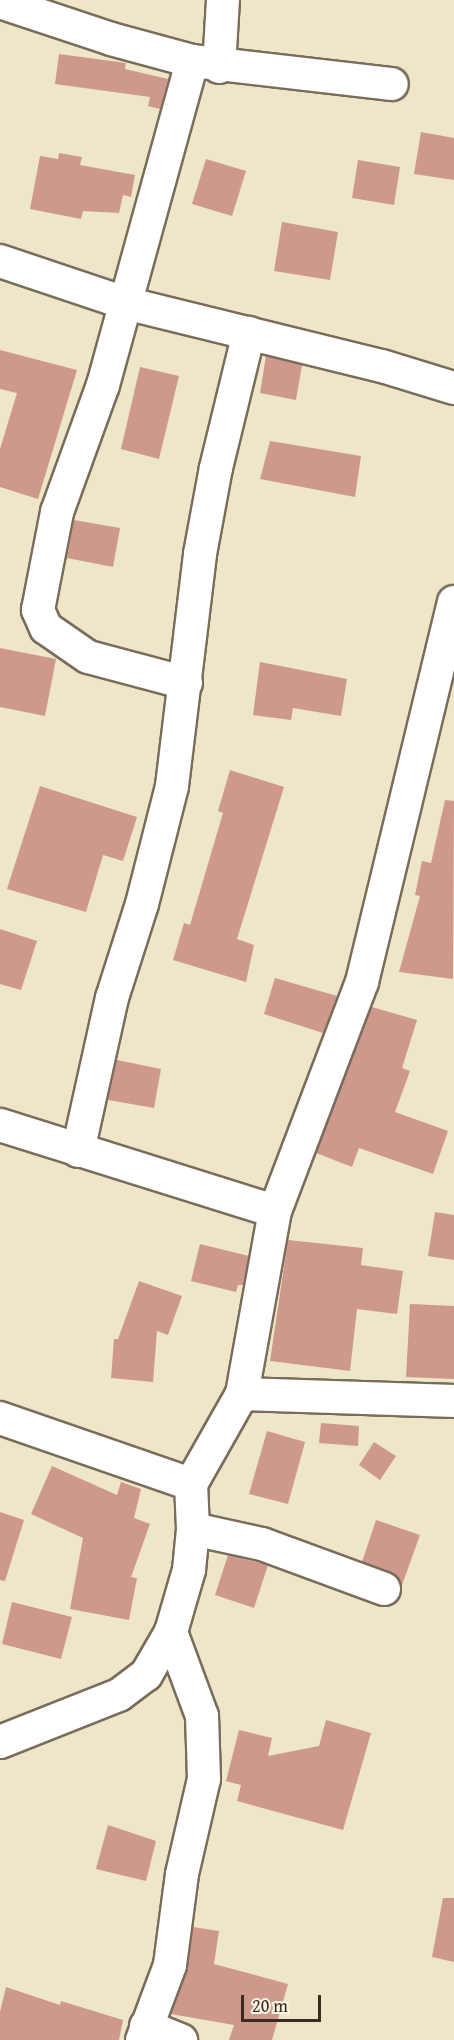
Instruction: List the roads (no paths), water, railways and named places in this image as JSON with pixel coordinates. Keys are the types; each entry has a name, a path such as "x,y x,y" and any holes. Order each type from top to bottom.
{"street":[{"path":"186,682 88,657 46,628 38,610 57,512 103,385 125,303 205,64 223,0"},
{"path":"0,2 205,64 392,84"},
{"path":"0,261 125,303 249,333 454,388"},
{"path":"78,1151 112,998 142,904 172,786 208,511 249,333"},
{"path":"0,1742 119,1695 146,1675 171,1632 189,1570 193,1529 191,1484 242,1394 275,1211 362,982 454,602"},
{"path":"0,1125 275,1211"},
{"path":"242,1394 454,1401"},
{"path":"0,1418 191,1484"},
{"path":"193,1529 262,1544 384,1589"},
{"path":"171,1632 202,1716 204,1779 182,1874 170,1965 144,2033 181,2040"}]}
